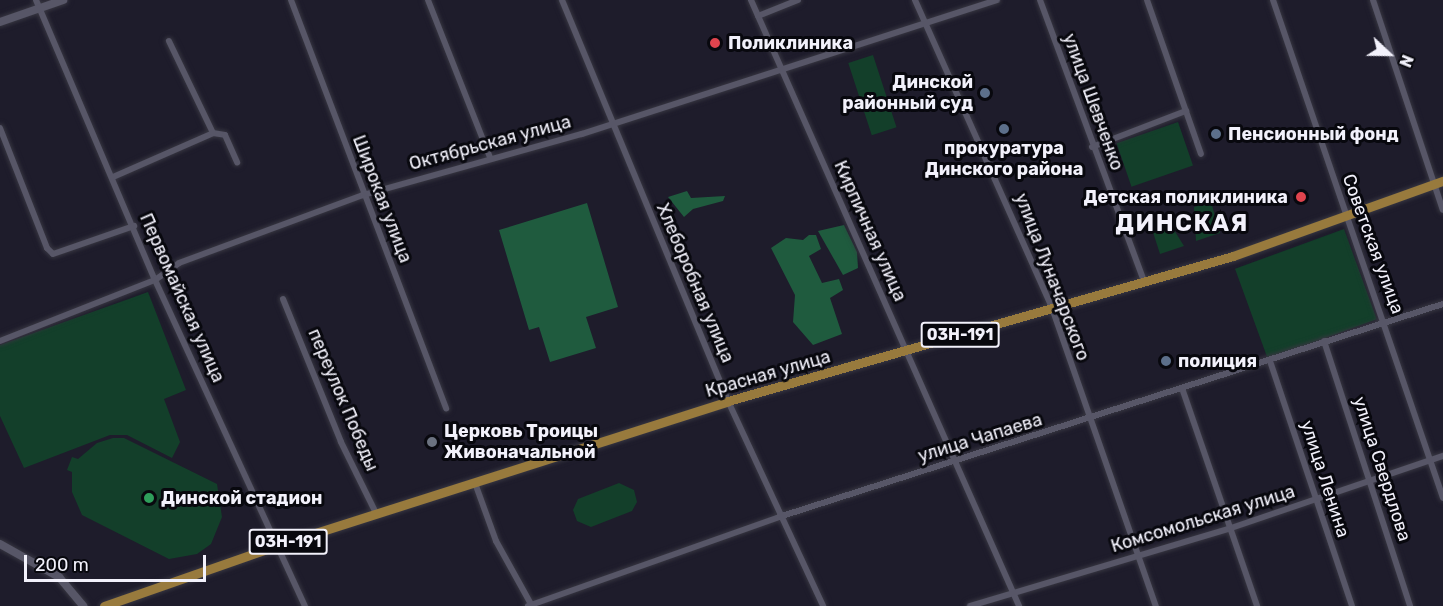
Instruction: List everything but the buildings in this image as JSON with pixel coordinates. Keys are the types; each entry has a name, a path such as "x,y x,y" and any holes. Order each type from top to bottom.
{"main road":[{"name":"Красная улица","path":"104,606 376,513 728,402 1144,281 1347,217 1438,183"}],"street":[{"path":"0,22 38,4 63,0"},
{"name":"Широкая улица","path":"291,0 446,409"},
{"path":"428,0 490,157"},
{"name":"Хлеборобная улица","path":"562,0 728,402 823,606"},
{"name":"Кирпичная улица","path":"751,0 909,351 1019,606"},
{"path":"758,16 798,0"},
{"name":"улица Луначарского","path":"915,0 997,177 1052,308 1089,420 1156,606"},
{"name":"Октябрьская улица","path":"0,341 155,280 179,263 363,195 782,71 997,0"},
{"name":"улица Шевченко","path":"1040,0 1092,147 1144,281"},
{"path":"1147,0 1201,154"},
{"name":"Советская улица","path":"1274,0 1347,217 1385,321 1443,498"},
{"path":"1373,0 1438,183 1443,210"},
{"name":"Первомайская улица","path":"38,4 155,280 305,606"},
{"path":"169,41 213,133"},
{"path":"1092,147 1186,111"},
{"path":"0,128 47,248 53,254 134,226"},
{"path":"113,177 213,133 225,135 237,162"},
{"name":"переулок Победы","path":"283,299 342,442 376,513"},
{"name":"улица Чапаева","path":"530,606 780,517 1089,420 1385,321 1443,304"},
{"name":"улица Свердлова","path":"1324,341 1372,481 1410,606"},
{"name":"улица Ленина","path":"1270,361 1352,606"},
{"path":"1182,388 1257,606"},
{"name":"Комсомольская улица","path":"970,606 1231,528 1443,456"},
{"path":"475,483 496,541 530,606"},
{"path":"0,544 59,577 83,606"}],"green space":[{"path":"873,55 896,127 872,135 848,63"},
{"path":"1178,122 1193,165 1132,187 1117,143"},
{"path":"687,191 691,198 725,196 723,201 693,209 684,217 668,197"},
{"path":"1211,202 1220,233 1196,241 1194,207"},
{"path":"587,203 618,307 586,317 596,348 550,362 539,327 529,330 499,230"},
{"path":"1166,217 1184,246 1160,254 1150,223"},
{"path":"844,225 857,252 858,268 843,275 818,231"},
{"path":"1344,229 1377,319 1268,359 1235,269"},
{"path":"809,235 816,235 821,249 809,256 822,283 839,279 843,290 830,298 842,334 813,345 793,322 795,295 771,248 786,238 803,240"},
{"path":"148,292 186,390 164,399 180,442 172,458 127,435 110,435 24,468 0,416 0,345"},
{"path":"113,438 124,438 217,484 222,517 211,544 197,554 169,559 82,515 72,492 72,472 67,470 72,457 78,459 97,443"},
{"path":"619,483 634,490 637,502 632,511 591,527 577,521 573,510 578,499"}],"place":[{"name":"Поликлиника","path":"715,43"},
{"name":"Динской районный суд","path":"985,93"},
{"name":"прокуратура Динского района","path":"1004,129"},
{"name":"Пенсионный фонд","path":"1216,134"},
{"name":"Детская поликлиника","path":"1301,197"},
{"name":"полиция","path":"1166,361"},
{"name":"Церковь Троицы Живоначальной","path":"432,442"},
{"name":"Динской стадион","path":"149,498"}],"district":[{"name":"ДИНСКАЯ","path":"1182,224"}]}
